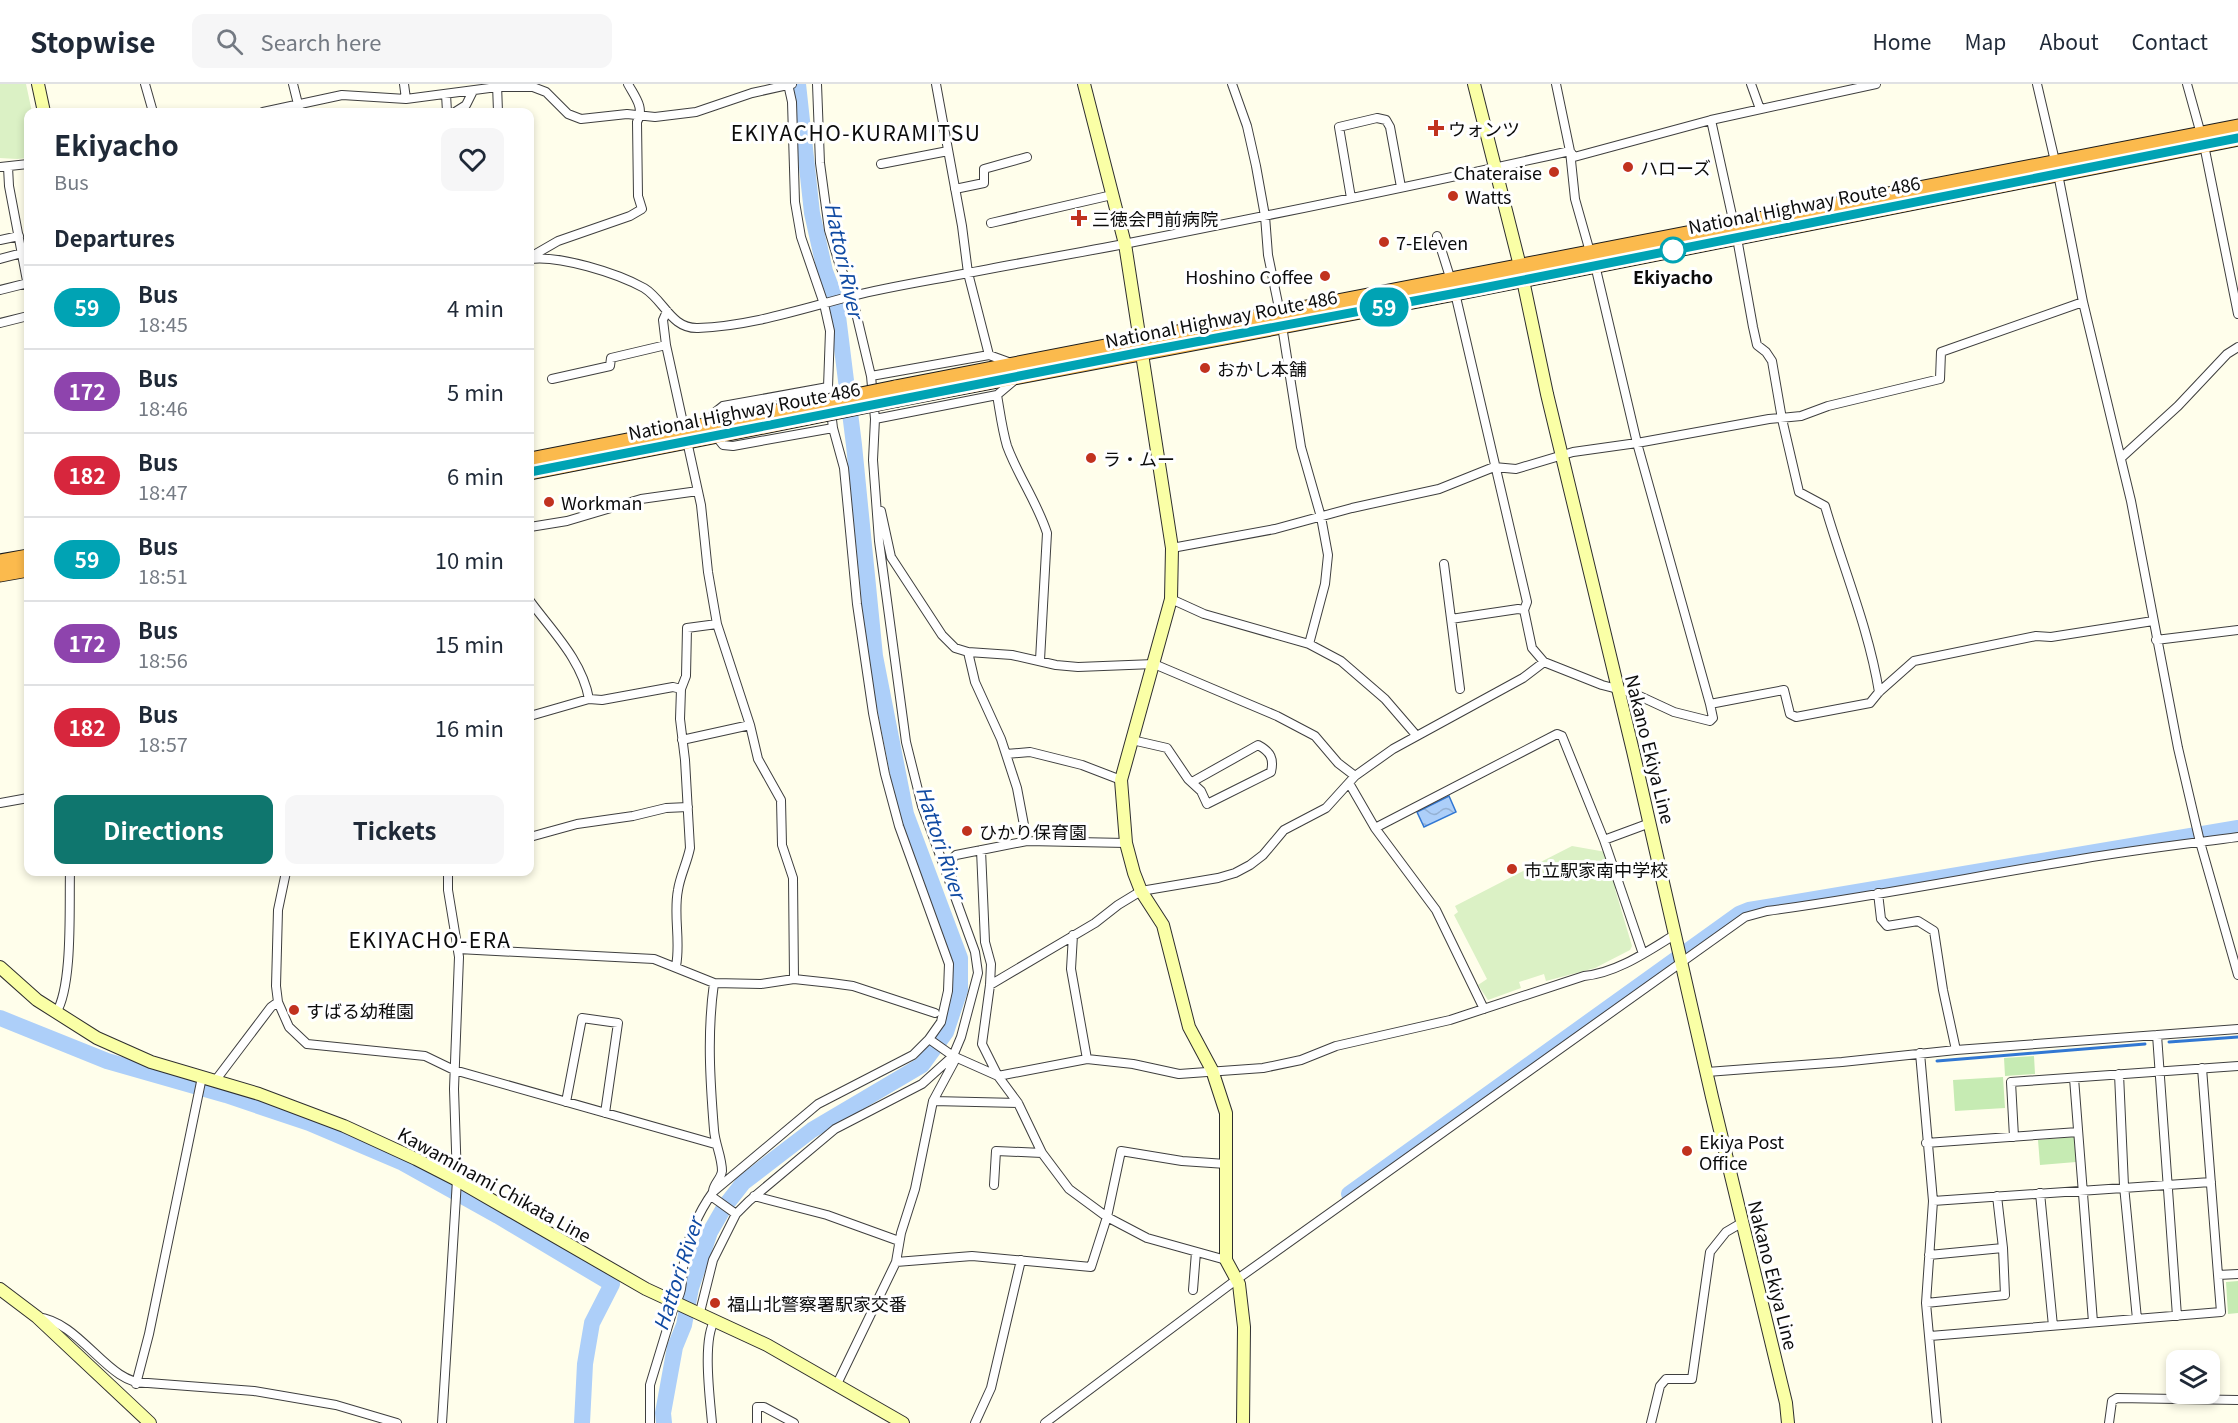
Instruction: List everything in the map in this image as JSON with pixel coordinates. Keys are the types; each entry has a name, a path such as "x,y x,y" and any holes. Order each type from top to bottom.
{"highway":[{"name":"National Highway Route 486","path":"2202,140 2238,127"},
{"name":"National Highway Route 486","path":"534,459 686,435 2202,140 2238,138"},
{"name":"National Highway Route 486","path":"534,471 686,435"},
{"path":"0,562 24,558"},
{"path":"0,574 24,570"}],"main road":[{"path":"38,84 43,108"},
{"path":"1084,84 1125,244 1172,548 1171,599 1121,780 1126,843 1141,891 1162,925 1189,1027 1212,1070 1226,1113 1226,1260 1239,1284 1244,1327 1243,1423"},
{"name":"Nakano Ekiya Line","path":"1474,84 1521,273 1561,454 1650,823 1786,1403 1788,1423"},
{"name":"Kawaminami Chikata Line","path":"0,967 37,1000 97,1038 151,1062 259,1094 344,1125 457,1180 646,1289 767,1345 903,1423"},
{"path":"0,1289 37,1317 150,1423"}],"street":[{"path":"145,84 152,108"},
{"path":"293,84 299,108"},
{"path":"404,84 406,99"},
{"path":"534,258 541,255 558,241 630,216 642,209 638,195 637,122 641,115 641,108 628,84"},
{"path":"302,108 342,95 406,99 473,91 497,85 538,86 568,114 581,119 627,114 655,117 696,112 752,93 790,84 795,202 801,237 824,304 830,332 828,387 833,428 844,468 856,604 873,713 885,774 914,869 949,964 948,991 941,1022 929,1039 913,1055 818,1104 701,1208 689,1240 681,1295 650,1385 650,1423"},
{"path":"698,1312 713,1260 735,1213 834,1129 922,1084 951,1054 961,1037 978,973 975,952 922,806 906,742 876,503 873,460 875,419 871,376 852,296 829,230 823,196 817,84"},
{"path":"936,84 956,189 968,273 989,355"},
{"path":"1232,84 1252,148 1266,216 1268,255 1281,319 1301,447 1321,517 1328,555 1325,584 1310,644"},
{"path":"1437,236 1453,287 1527,602 1524,610 1532,648 1544,662 1602,685 1634,693 1674,712 1710,721 1713,718 1710,704 1637,443 1575,199 1570,151 1556,84"},
{"path":"1751,84 1760,109"},
{"path":"1570,151 1574,157 1711,120 1876,84"},
{"path":"2037,84 2057,168 2083,302 2122,457 2178,748 2200,842 2238,975"},
{"path":"2187,84 2202,140 2238,314"},
{"path":"497,85 498,108"},
{"path":"461,108 466,105 473,91"},
{"path":"446,94 447,108"},
{"path":"1352,198 1339,127 1377,118 1386,120 1390,127 1401,187"},
{"path":"1711,120 1757,345 1772,361 1782,419 1799,492 1825,506 1873,657 1879,692"},
{"path":"881,164 948,151"},
{"path":"541,255 576,263 645,288 661,302 671,318 684,327 694,329 759,321 852,296 1266,216 1570,151"},
{"path":"956,189 984,183 984,169 1027,157"},
{"path":"24,164 4,167 24,264"},
{"path":"991,223 1112,195"},
{"path":"0,240 19,236"},
{"path":"0,259 22,253"},
{"path":"0,290 24,286"},
{"path":"1172,548 1275,529 1439,489 1494,467 1516,469 1561,454 1769,419 1801,416 1827,406 1940,379 1941,352 2083,302"},
{"path":"666,311 663,320 666,345 698,491 717,624 750,725 758,759 781,800 782,845 793,878 794,979"},
{"path":"0,323 24,317"},
{"path":"552,379 610,366 611,358 666,345"},
{"path":"2122,457 2178,406 2227,354 2238,346"},
{"path":"871,376 989,355 1016,371 997,395 875,419"},
{"path":"828,387 723,406 712,414 712,430 723,445 733,446 833,428"},
{"path":"997,395 1001,425 1008,448 1041,515 1047,533 1040,660"},
{"path":"534,526 567,521 641,499 698,491"},
{"path":"876,503 879,503 891,557 942,635 955,648 968,652 1012,655 1056,665 1078,667 1154,664 1277,716 1315,736 1338,763 1355,776"},
{"path":"1444,564 1460,689"},
{"path":"1171,599 1204,614 1310,644 1341,661 1376,691 1416,735"},
{"path":"534,606 576,663 586,683 589,699"},
{"path":"1451,619 1524,610"},
{"path":"1710,704 1784,690 1790,714 1796,717 1870,703 1914,661 2036,636 2051,637 2153,621"},
{"path":"676,966 678,890 690,848 680,718 681,689 686,676 687,628 717,624"},
{"path":"2156,640 2238,630"},
{"path":"968,652 975,682 1006,754 1017,788 1027,841"},
{"path":"990,985 1095,923 1141,891 1235,873 1263,855 1284,830 1326,808 1355,776 1416,735 1523,678 1544,662"},
{"path":"534,715 589,699 602,700 673,687 681,689"},
{"path":"682,740 750,725"},
{"path":"1375,828 1557,734 1562,736 1604,840 1643,954"},
{"path":"1132,740 1167,748 1192,782 1201,791 1207,804 1271,772 1273,762 1268,750 1258,745 1192,782"},
{"path":"1006,754 1030,752 1082,765 1121,780"},
{"path":"1349,783 1375,828 1436,910 1484,1009"},
{"path":"0,803 24,799"},
{"path":"534,836 577,824 633,816 666,807 688,807"},
{"path":"1604,840 1650,823"},
{"path":"1045,1423 1236,1280 1681,957 1745,917 1767,911 1931,886 2081,858 2238,837"},
{"path":"952,889 951,860 957,855 1027,841 1126,843"},
{"path":"981,850 985,942 991,964 982,1044 998,1076 1018,1103 1042,1153 1069,1189 1107,1216 1147,1238 1226,1260"},
{"path":"56,1013 61,1004 69,951 70,876"},
{"path":"285,876 278,910 276,986 278,1002 289,1027 307,1044 425,1056 454,1070 715,1144"},
{"path":"442,1423 457,1180 454,1070 459,957 448,890 448,876"},
{"path":"1878,893 1881,919 1887,926 1918,921 1934,931 1943,990 1956,1050"},
{"path":"929,1039 951,1054 998,1076 1087,1059 1133,1064 1179,1074 1263,1068 1301,1060 1336,1046 1450,1020 1584,976 1600,975 1643,954 1676,934"},
{"path":"1073,935 1071,969 1087,1059"},
{"path":"458,949 654,959 714,983 761,984 794,979 853,986 935,1012"},
{"path":"713,1195 714,1186 722,1174 715,1144 708,1063 709,1018 714,983"},
{"path":"929,1039 936,1020 935,1012 948,991"},
{"path":"215,1081 271,1007 278,1002"},
{"path":"566,1102 582,1018 618,1023 605,1113"},
{"path":"1707,1072 1842,1062 1956,1050 2238,1029"},
{"path":"2157,1035 2178,1316"},
{"path":"1920,1053 1932,1201 1926,1303 1937,1423"},
{"path":"837,1384 896,1262 899,1241 915,1189 933,1101 954,1062 951,1054"},
{"path":"2014,1137 2011,1082 2238,1066"},
{"path":"1930,1336 2221,1312 2202,1068"},
{"path":"2119,1074 2124,1186 2137,1319"},
{"path":"136,1384 202,1077"},
{"path":"2074,1078 2093,1322"},
{"path":"933,1101 1018,1103"},
{"path":"1926,1143 2078,1132"},
{"path":"896,1262 972,1256 1091,1267 1107,1216 1121,1150 1182,1161 1226,1164"},
{"path":"994,1185 996,1151 1042,1153"},
{"path":"1932,1201 2124,1186 2211,1182"},
{"path":"2040,1193 2054,1326"},
{"path":"713,1195 735,1213"},
{"path":"754,1196 827,1215 899,1241"},
{"path":"1926,1303 2005,1295 1997,1196"},
{"path":"1651,1423 1660,1386 1666,1379 1692,1379 1710,1252 1725,1232 1743,1222"},
{"path":"1929,1255 2003,1248"},
{"path":"1193,1290 1196,1252"},
{"path":"975,1423 991,1388 1021,1260"},
{"path":"2218,1275 2238,1274"},
{"path":"37,1317 55,1322 70,1330 116,1372 136,1384 254,1391 336,1405 397,1423"},
{"path":"712,1423 708,1357 711,1326 715,1320"},
{"path":"2109,1423 2112,1401 2117,1398 2238,1400"},
{"path":"757,1423 757,1407 764,1407 794,1423"}],"green space":[{"path":"0,84 26,84 31,108 24,108 24,158 0,158"},
{"path":"1572,846 1606,852 1620,886 1615,889 1632,946 1630,950 1595,968 1546,981 1544,974 1519,982 1521,988 1488,1000 1478,985 1487,979 1454,915 1458,912 1455,906"},
{"path":"2034,1056 2035,1074 2005,1076 2004,1058"},
{"path":"2003,1077 2005,1108 1955,1111 1953,1080"},
{"path":"2074,1137 2076,1162 2040,1165 2038,1140"},
{"path":"2238,1281 2238,1313 2228,1314 2226,1282"}],"water":[{"path":"1449,796 1456,812 1424,827 1417,812"}],"waterway":[{"name":"Hattori River","path":"664,1423 663,1413 675,1347 684,1325 691,1288 710,1232 725,1206 743,1183 812,1130 922,1065 946,1032 960,990 960,958 906,814 875,656 854,445 836,300 825,271 812,213 798,84"},
{"path":"1349,1194 1739,914 1749,910 2238,828"},
{"path":"0,1018 107,1061 226,1095 309,1123 403,1163 612,1284 592,1323 585,1364 582,1423"},
{"path":"2169,1042 2238,1037"},
{"path":"1937,1061 2145,1044"}],"bus line":[{"name":"59","path":"534,471 898,399 1478,289 2238,138"}],"place":[{"name":"ウォンツ","path":"1436,128"},
{"name":"ハローズ","path":"1628,167"},
{"name":"Chateraise","path":"1554,172"},
{"name":"Watts","path":"1453,196"},
{"name":"三徳会門前病院","path":"1079,218"},
{"name":"7-Eleven","path":"1384,242"},
{"name":"Ekiyacho","path":"1673,250"},
{"name":"Hoshino Coffee","path":"1325,276"},
{"name":"おかし本舗","path":"1205,368"},
{"name":"ラ・ムー","path":"1091,458"},
{"name":"Workman","path":"549,502"},
{"name":"ひかり保育園","path":"967,831"},
{"name":"市立駅家南中学校","path":"1512,869"},
{"name":"すばる幼稚園","path":"294,1010"},
{"name":"Ekiya Post Office","path":"1687,1151"},
{"name":"福山北警察署駅家交番","path":"715,1303"}],"district":[{"name":"EKIYACHO-KURAMITSU","path":"856,132"},
{"name":"EKIYACHO-ERA","path":"430,939"}]}
